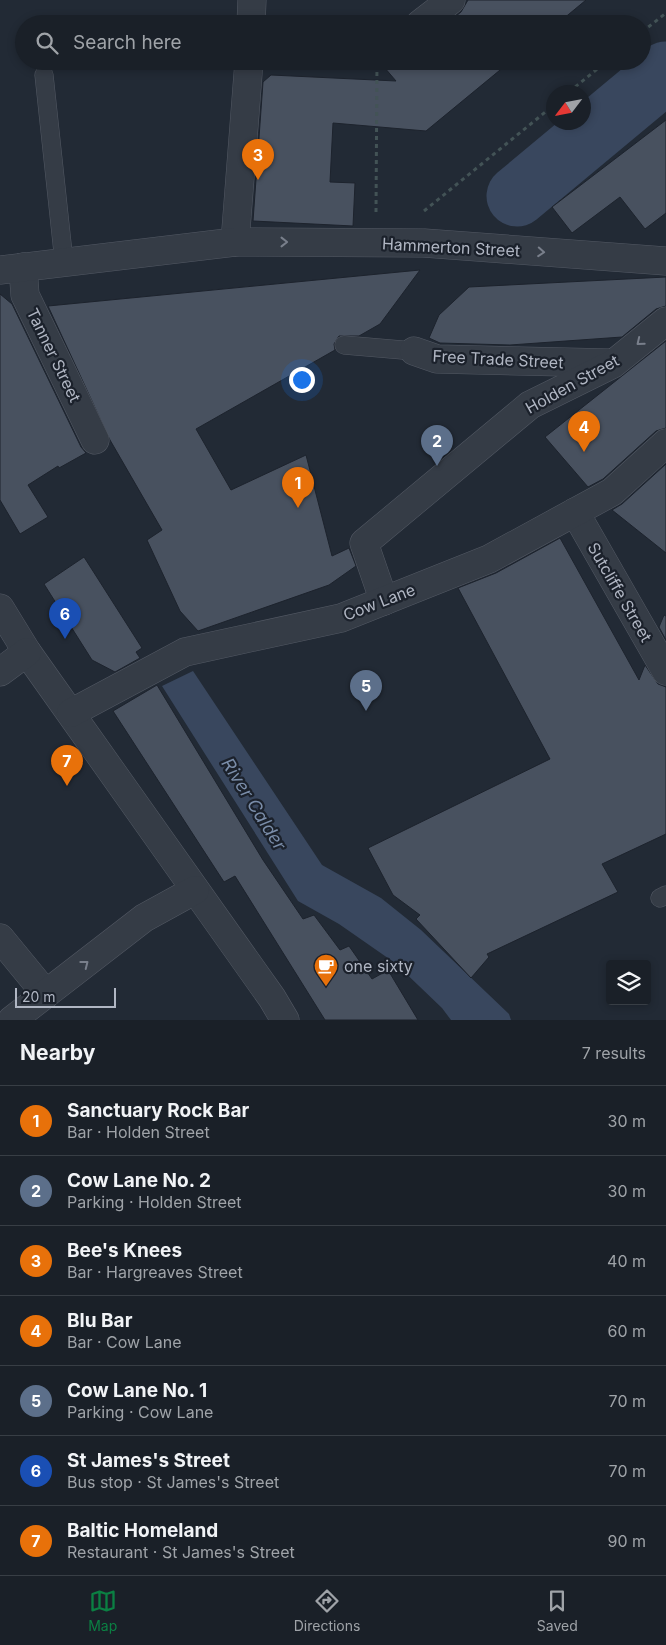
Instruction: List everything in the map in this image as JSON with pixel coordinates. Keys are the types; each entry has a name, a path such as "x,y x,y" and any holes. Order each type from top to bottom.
{"street":[{"path":"251,15 252,0"},
{"path":"432,15 451,0"},
{"path":"235,242 248,70"},
{"name":"Hammerton Street","path":"12,268 235,242 424,243 666,260"},
{"name":"Tanner Street","path":"12,268 95,440"},
{"name":"Holden Street","path":"384,601 364,543 530,405 613,364 666,321"},
{"name":"Free Trade Street","path":"414,351 437,359 613,364"},
{"name":"Cow Lane","path":"71,714 185,652 341,618 489,559 612,492 666,443"},
{"name":"Sutcliffe Street","path":"575,512 666,671"},
{"path":"0,608 27,652 272,998 285,1020"},
{"path":"0,672 27,652"},
{"path":"12,1020 144,918 194,890"},
{"path":"0,938 46,994"}],"lane":[{"path":"44,75 64,262"},
{"path":"344,345 414,351"}],"path":[{"path":"651,25 666,13"},
{"path":"376,243 377,70"},
{"path":"578,85 596,70"},
{"path":"423,212 546,112"}],"water":[{"path":"193,671 322,865 381,898 421,930 509,1014 511,1020 451,1020 442,1008 395,963 339,924 298,901 162,686"}],"building":[{"path":"468,0 586,0 568,15 457,15"},
{"path":"387,70 500,70 426,131 333,123 330,182 355,183 353,226 253,221 263,82 271,75 396,81"},
{"path":"666,120 666,213 645,229 620,197 572,233 552,207"},
{"path":"420,270 380,324 359,336 339,336 334,344 335,350 196,429 231,490 306,455 332,556 349,548 356,566 329,585 198,631 180,611 147,540 162,530 110,440 48,306"},
{"path":"666,277 666,306 656,309 622,337 510,345 440,343 429,338 439,315 469,287"},
{"path":"0,294 12,304 81,447 86,453 59,468 58,466 28,485 48,517 20,534 0,500"},
{"path":"666,341 666,428 656,431 603,479 588,487 545,437"},
{"path":"666,464 666,553 612,510 622,504"},
{"path":"560,538 639,680 645,665 658,684 666,687 666,834 602,864 618,892 487,954 489,957 471,978 416,919 420,915 393,895 368,848 550,759 458,588 496,573"},
{"path":"84,557 142,648 136,652 140,658 115,672 92,660 44,584"},
{"path":"664,615 666,616 666,640 659,627"},
{"path":"157,685 263,860 303,919 314,915 340,950 349,946 372,979 388,970 418,1020 325,1020 235,876 224,882 113,711"}],"waterway":[{"name":"River Calder","path":"517,196 666,72"}],"place":[{"name":"Bee's Knees","path":"258,180"},
{"name":"Blu Bar","path":"584,452"},
{"name":"Cow Lane No. 2","path":"437,466"},
{"name":"Sanctuary Rock Bar","path":"298,508"},
{"name":"St James's Street","path":"65,639"},
{"name":"Cow Lane No. 1","path":"366,711"},
{"name":"Baltic Homeland","path":"67,786"},
{"name":"one sixty","path":"326,987"}]}
